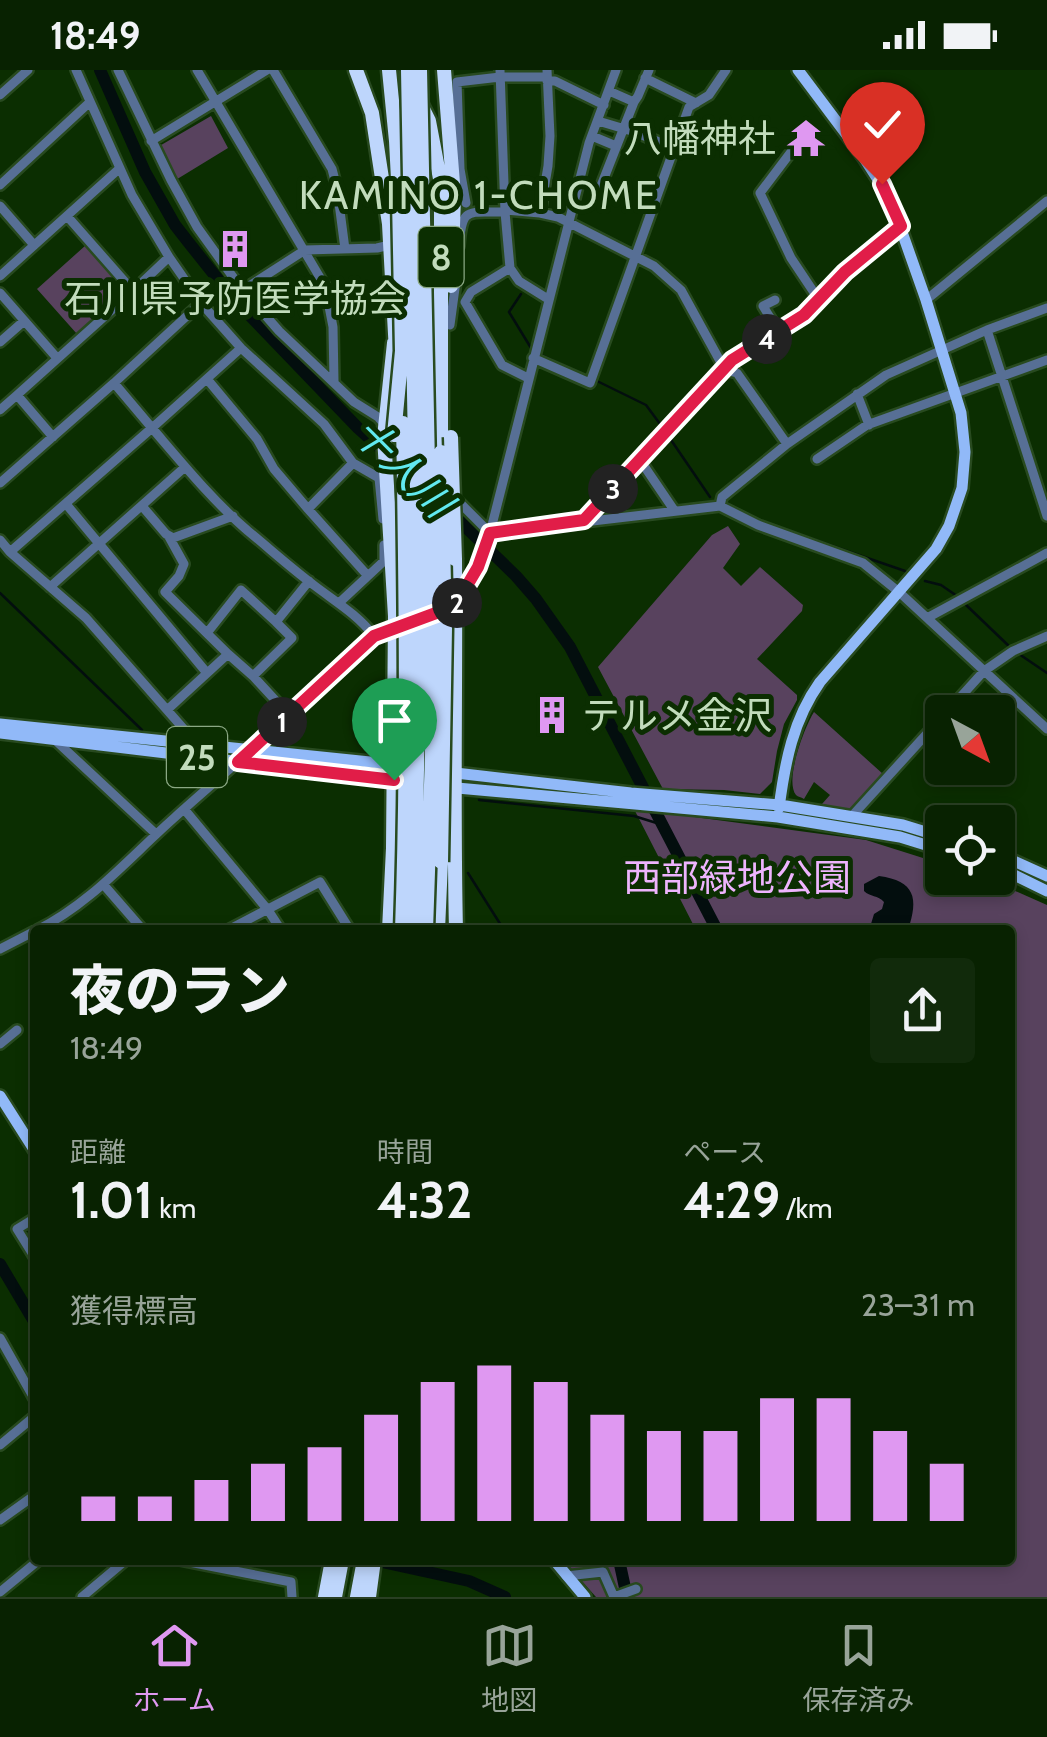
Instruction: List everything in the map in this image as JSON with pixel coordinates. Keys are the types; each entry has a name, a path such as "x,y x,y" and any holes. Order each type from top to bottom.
{"highway":[{"name":"8","path":"356,70 372,113 389,224 394,343 402,391 406,679 402,925"},
{"path":"390,70 402,352 394,420 395,609"},
{"name":"8","path":"405,70 429,121 441,184 444,748 438,925"},
{"path":"405,70 420,663 414,925"},
{"path":"420,70 432,663 426,925"},
{"path":"444,70 460,199 450,276"},
{"path":"389,224 393,106"},
{"path":"441,184 450,276 456,925"},
{"name":"8","path":"390,925 395,609 383,473 394,343"},
{"path":"447,925 454,844"},
{"path":"326,1597 331,1565"},
{"path":"336,1597 341,1565"},
{"path":"345,1597 351,1565"},
{"path":"358,1597 363,1565"},
{"path":"368,1597 373,1565"},
{"path":"377,1597 382,1565"}],"main road":[{"path":"779,811 785,762 809,697 936,549 949,526 962,488 964,428 926,300 882,184 798,70"},
{"name":"25","path":"0,724 394,764 455,780"},
{"name":"25","path":"0,734 394,780 455,780 852,816 925,832"},
{"name":"25","path":"779,811 925,845"},
{"path":"1015,862 1047,876"},
{"path":"1015,876 1047,890"},
{"path":"0,1096 30,1143"},
{"path":"552,1565 566,1576"},
{"path":"558,1565 585,1597"}],"street":[{"path":"0,95 28,70"},
{"path":"76,70 132,195 202,303 241,348 324,424 353,463 383,473 384,562 340,602"},
{"path":"118,70 197,227 243,290 279,331 490,533"},
{"path":"197,70 325,286 332,328 334,381"},
{"path":"151,141 270,70 332,168 345,249"},
{"path":"456,70 461,206 469,211 540,212 569,222 654,266 681,290 725,370 737,373 787,444"},
{"path":"534,358 592,379 689,108 709,95 726,70"},
{"path":"46,925 102,884 374,636 455,606 482,558 490,533 583,166 612,72"},
{"path":"457,82 500,74 547,76 604,106"},
{"path":"500,74 510,268 519,281 548,299"},
{"path":"597,196 647,74 696,102"},
{"path":"540,212 550,136 547,76"},
{"path":"608,91 634,102"},
{"path":"0,186 90,102"},
{"path":"598,121 673,148"},
{"path":"592,136 616,146"},
{"path":"794,148 760,192 792,258 819,300"},
{"path":"583,166 606,174"},
{"path":"0,276 120,168"},
{"path":"926,300 1047,201"},
{"path":"0,206 34,245"},
{"path":"450,325 460,221 474,212 505,210"},
{"path":"67,216 132,290"},
{"path":"584,520 732,360 804,315 854,264 901,226"},
{"path":"243,290 305,250 390,245"},
{"path":"0,410 169,256"},
{"path":"510,268 470,292 466,302 502,364 528,378"},
{"path":"0,293 57,358"},
{"path":"775,300 763,306 779,332"},
{"path":"0,483 202,303"},
{"path":"720,506 722,497 787,444 886,376 1047,308"},
{"path":"0,342 24,321"},
{"path":"988,330 1047,516"},
{"path":"10,552 241,348"},
{"path":"816,459 869,424 1047,360"},
{"path":"207,379 257,439 274,468 368,576"},
{"path":"114,383 185,467 233,516 309,581 340,602 374,636"},
{"path":"857,394 869,424"},
{"path":"17,396 53,437"},
{"path":"640,460 674,510"},
{"path":"308,509 353,463"},
{"path":"50,587 185,467"},
{"path":"66,504 208,673"},
{"path":"142,506 168,535 184,564 166,592 290,714"},
{"path":"490,533 720,506 863,563 1047,729"},
{"path":"168,535 173,538 233,516"},
{"path":"0,540 86,618 197,744"},
{"path":"927,618 1047,553"},
{"path":"276,622 309,581"},
{"path":"207,632 241,590 276,622 292,638 253,676"},
{"path":"962,695 984,671 1013,651 1047,636"},
{"path":"168,710 228,654"},
{"path":"852,816 925,736"},
{"path":"55,740 156,834"},
{"path":"184,809 278,925"},
{"path":"238,925 320,882 347,925"},
{"path":"102,884 139,925"},
{"path":"0,949 30,933"},
{"path":"0,1044 16,1030"},
{"path":"30,1221 17,1229 30,1250"},
{"path":"0,1338 30,1391"},
{"path":"0,1428 3,1442 30,1420"},
{"path":"0,1520 30,1499"},
{"path":"0,1592 33,1565"},
{"path":"82,1597 120,1565"},
{"path":"204,1565 291,1582 292,1597"},
{"path":"566,1576 603,1572 614,1596 636,1589"}],"green space":[{"path":"211,116 228,148 174,181 156,148"},
{"path":"86,245 128,291 77,334 37,289"},
{"name":"西部緑地公園","path":"728,526 740,544 723,568 741,586 760,567 803,605 802,611 757,659 797,695 797,700 784,724 772,782 760,794 663,789 598,667 712,535"},
{"name":"西部緑地公園","path":"814,712 883,774 851,810 822,804 830,795 814,782 804,799 793,788 797,753"},
{"name":"西部緑地公園","path":"634,809 866,840 925,859 925,895 1015,895 1015,891 1047,905 1047,1597 596,1597 567,1565 1015,1565 1015,925 693,925"}],"shaded area":[{"path":"879,876 907,887 913,900 909,925 871,925 884,902 864,891 864,884"}],"waterway":[{"name":"十人川","path":"100,70 145,172 175,225 232,297 358,428 407,472"},
{"path":"521,294 509,312 531,348"},
{"path":"541,355 590,378"},
{"path":"597,381 646,405 663,428"},
{"path":"669,437 710,497"},
{"name":"十人川","path":"451,513 516,576 570,647 714,925"},
{"path":"752,518 905,571"},
{"path":"925,581 941,585 957,596"},
{"path":"0,593 142,730"},
{"path":"964,603 1012,649"},
{"path":"1019,654 1047,673"},
{"path":"164,747 185,749"},
{"path":"207,751 226,754"},
{"path":"269,758 365,771"},
{"path":"479,800 634,816 663,825"},
{"path":"468,873 501,925"},
{"path":"0,1264 30,1315"},
{"path":"396,1565 469,1581 505,1597"},
{"name":"十人川","path":"620,1565 627,1597"}],"place":[{"name":"八幡神社","path":"806,138"},
{"name":"石川県予防医学協会","path":"235,249"},
{"name":"テルメ金沢","path":"552,715"}],"district":[{"name":"KAMINO 1-CHOME","path":"479,194"}],"route":[{"path":"394,780 238,762 374,636 455,606 478,567 490,533 584,520 732,360 804,315 845,272 901,226 882,184"}]}
